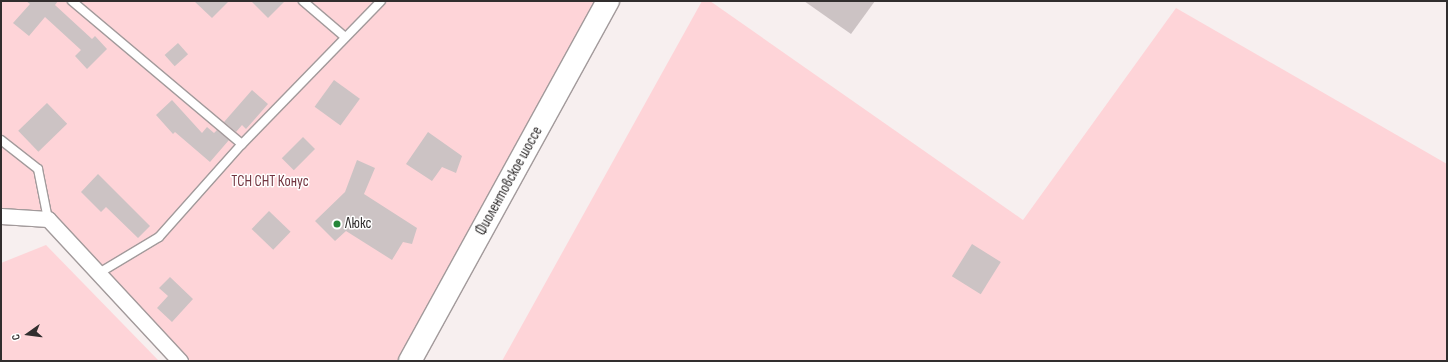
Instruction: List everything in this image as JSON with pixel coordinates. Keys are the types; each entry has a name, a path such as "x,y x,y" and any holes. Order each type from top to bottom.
{"main road":[{"name":"Фиолентовское шоссе","path":"410,361 608,1"}],"street":[{"path":"1,216 48,218 180,361"}],"lane":[{"path":"72,1 242,144"},
{"path":"303,1 345,37"},
{"path":"99,273 159,237 242,144 381,1"},
{"path":"1,140 38,169 48,218"}],"green space":[{"name":"ТСН СНТ Конус","path":"1,1 597,1 399,361 175,361 53,215 1,210"},
{"path":"702,1 710,1 1023,220 1176,8 1447,164 1447,361 502,361"},
{"path":"46,245 159,361 1,361 1,263"}],"building":[{"path":"26,1 58,1 55,5 92,39 95,36 107,49 87,69 75,56 81,50 45,17 29,36 13,23 30,4"},
{"path":"194,1 229,1 212,18"},
{"path":"251,1 285,1 268,18"},
{"path":"804,1 875,1 851,34"},
{"path":"178,43 188,54 175,66 165,55"},
{"path":"334,80 360,99 340,126 315,107"},
{"path":"252,90 268,104 246,129 242,125 236,132 224,122"},
{"path":"172,100 202,133 207,127 214,133 217,130 229,140 210,162 175,132 173,134 156,115"},
{"path":"47,103 67,124 38,152 18,131"},
{"path":"428,132 462,156 456,173 442,167 432,181 406,164"},
{"path":"303,137 315,149 294,170 282,158"},
{"path":"357,160 375,168 364,194 417,228 412,244 403,242 392,260 346,231 335,241 315,221 345,192"},
{"path":"98,174 150,226 138,238 106,207 101,212 81,192"},
{"path":"269,211 291,232 273,250 252,229"},
{"path":"972,244 1001,262 981,294 952,276"},
{"path":"170,277 193,299 172,322 157,308 168,296 159,288"}],"place":[{"name":"Люкс","path":"337,224"}]}
